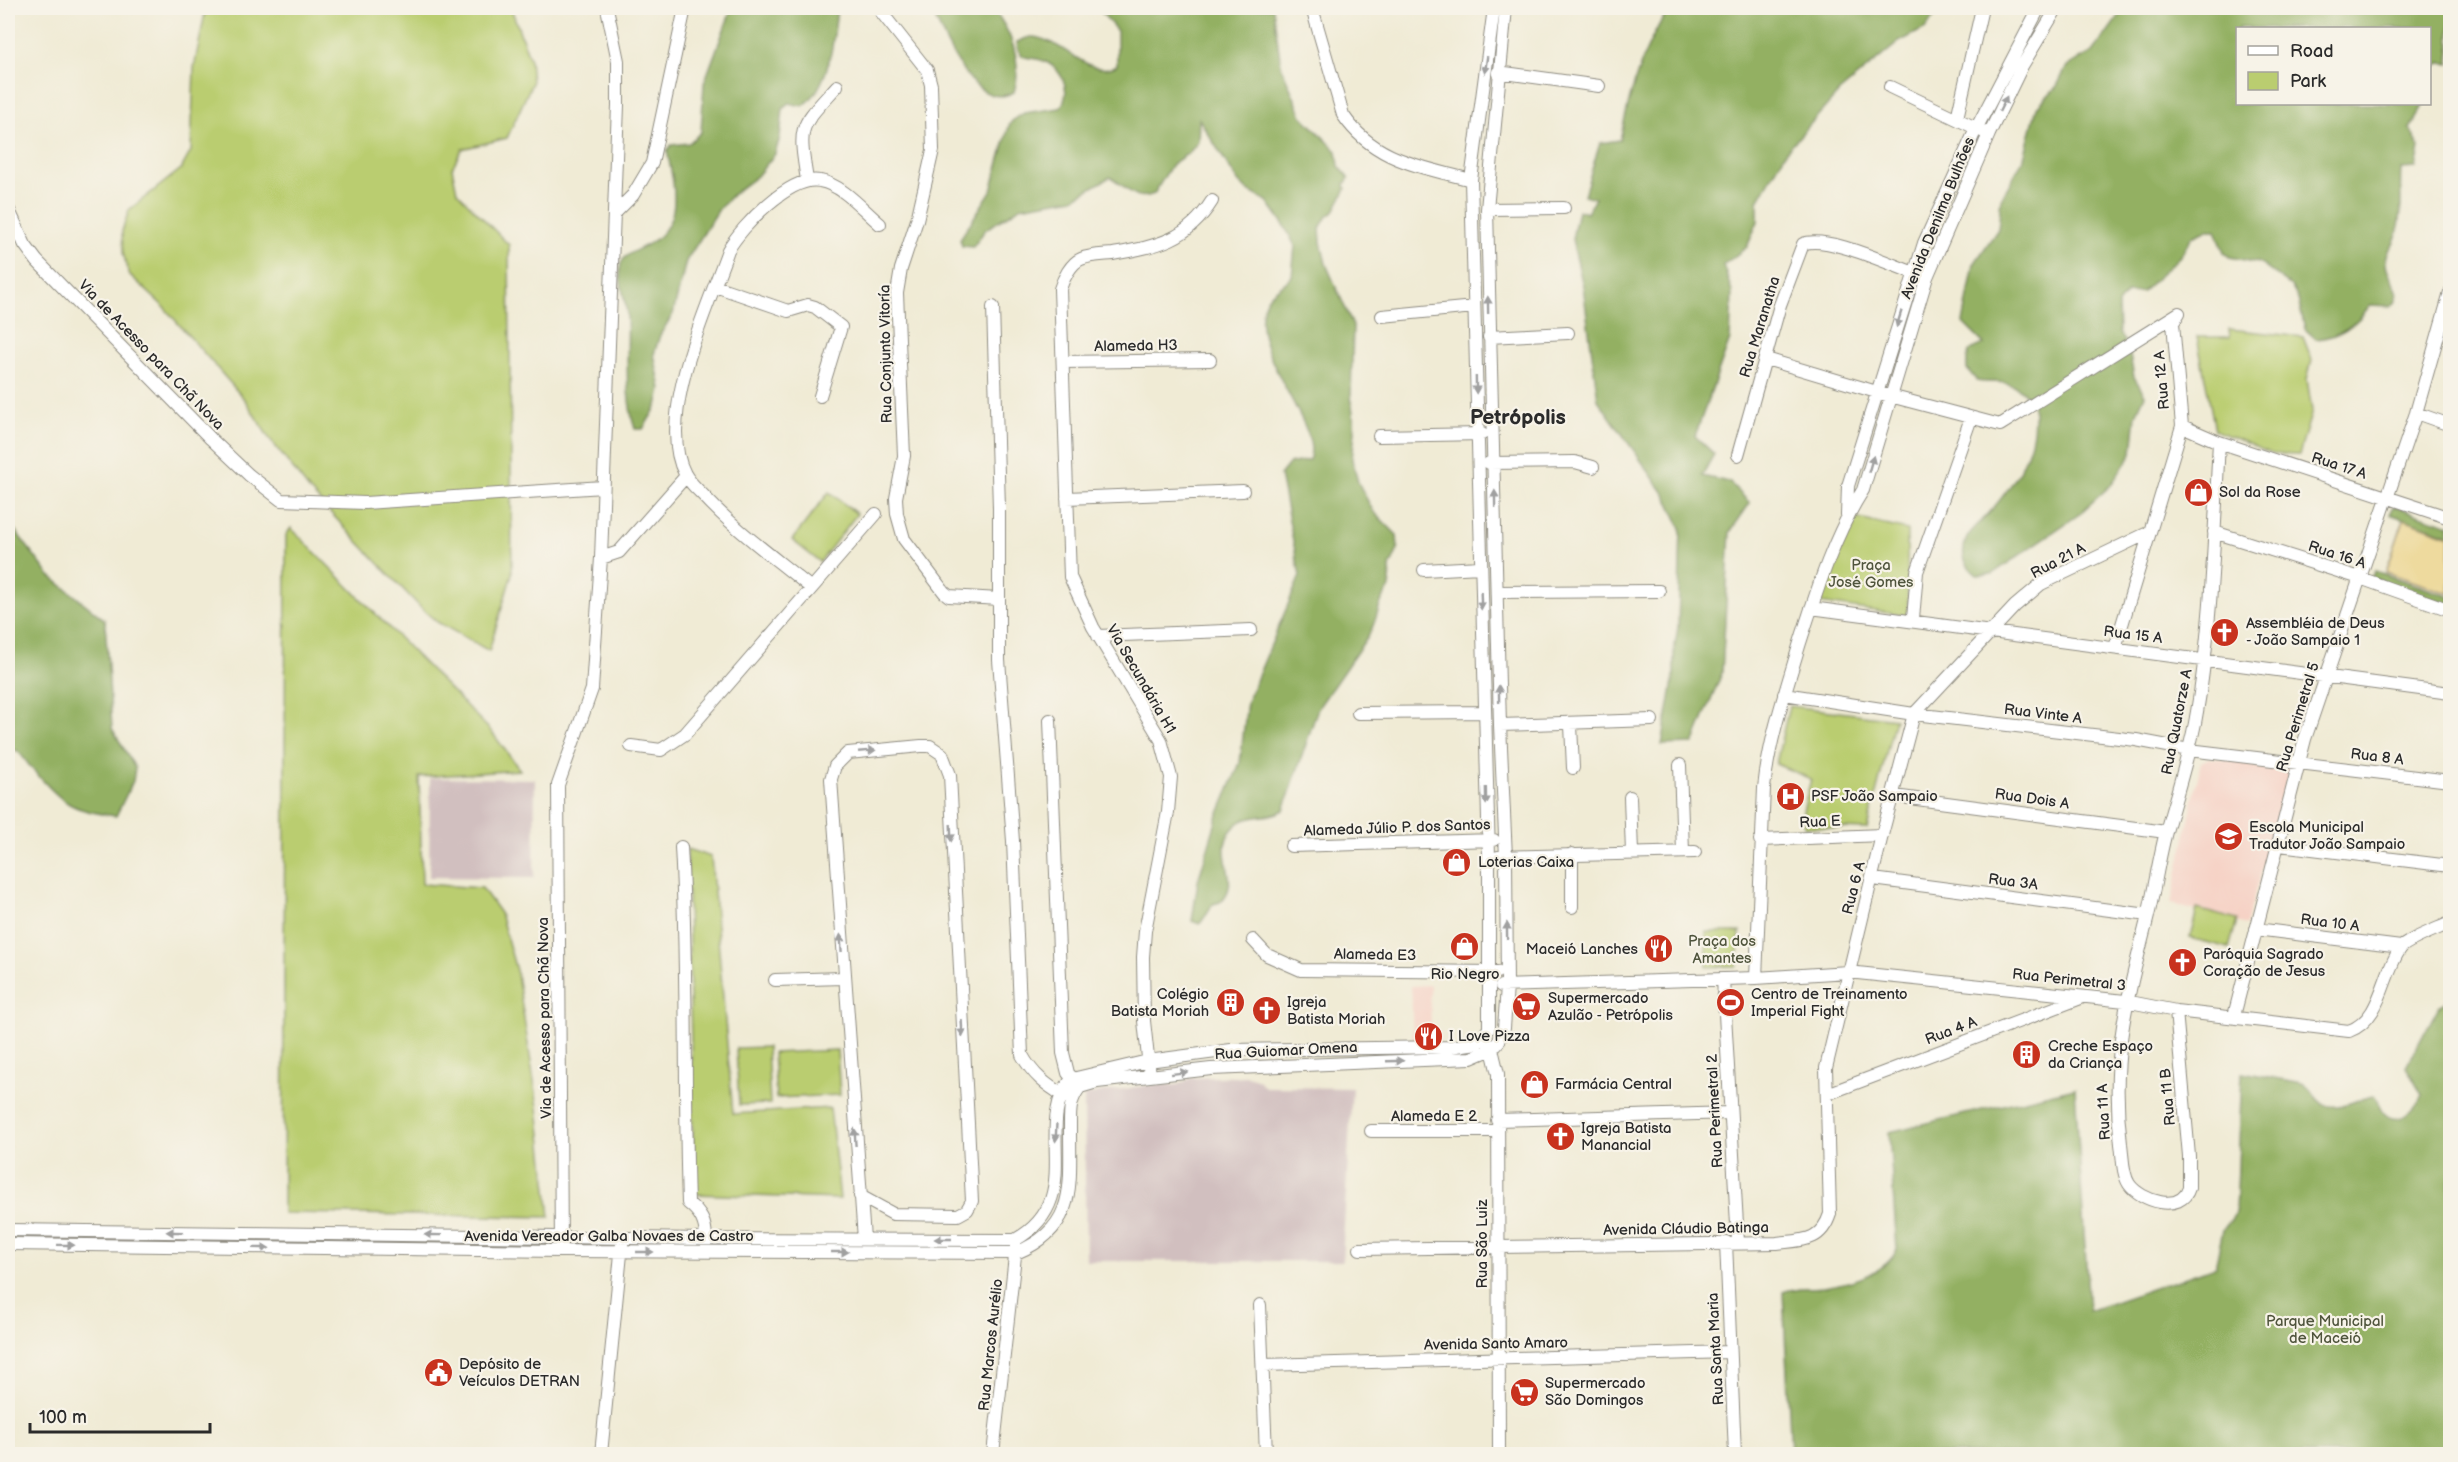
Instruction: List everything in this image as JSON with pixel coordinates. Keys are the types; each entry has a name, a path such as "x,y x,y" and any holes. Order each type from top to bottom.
{"street":[{"name":"Via de Acesso para Chã Nova","path":"561,1251 558,785 592,689 601,558 618,60 607,8"},
{"path":"614,214 633,195 652,163 686,8"},
{"name":"Rua Conjunto Vitoría","path":"878,8 927,70 931,85 933,150 917,220 901,268 897,293 904,456 896,498 897,514 904,539 949,596 999,599"},
{"path":"1312,8 1342,115 1351,128 1387,156 1471,180"},
{"path":"1494,8 1471,180 1491,986 1489,1028 1482,1039 1492,1049 1504,1028 1507,972 1506,857 1500,725 1487,209 1498,72 1506,8"},
{"path":"1957,118 1982,8"},
{"path":"2037,8 2054,12"},
{"name":"Avenida Denilma Bulhões","path":"1846,516 1848,486 1914,273 1976,129 2037,8"},
{"name":"Avenida Denilma Bulhões","path":"1756,978 1760,840 1767,762 1784,694 1811,608 1846,516 1863,490 1927,277 1989,134 2022,66 2054,12"},
{"path":"1498,72 1599,86"},
{"path":"807,180 801,141 802,128 837,86"},
{"path":"1890,87 1989,134"},
{"path":"811,588 717,510 686,476 678,457 676,438 678,394 728,250 738,233 768,205 807,180 821,181 837,188 880,224"},
{"name":"Via Secundária H1","path":"1150,1076 1143,957 1145,931 1168,812 1171,777 1161,740 1098,636 1079,601 1070,577 1059,299 1063,279 1080,260 1153,247 1199,221 1212,201"},
{"name":"Via de Acesso para Chã Nova","path":"8,208 25,245 37,261 211,439 270,493 282,500 365,503 603,486"},
{"path":"1487,209 1564,208"},
{"name":"Rua Maranatha","path":"1738,455 1780,305 1803,244 1811,241 1839,247 1914,273"},
{"path":"1914,273 1927,277"},
{"path":"715,286 788,312 808,305 815,307 841,327 820,396"},
{"name":"Rua Perimetral 5","path":"2234,1016 2299,764 2325,677 2416,413 2451,293"},
{"path":"993,307 999,660 1012,841 1022,1055 1036,1077 1066,1097 1076,1083 1063,1053 1050,720"},
{"path":"1382,316 1474,307"},
{"name":"Rua 12 A","path":"1971,418 2000,425 2179,313 2173,323 2182,426 2115,648"},
{"path":"1489,337 1568,333"},
{"path":"1766,359 1971,418 1917,572 1913,619"},
{"name":"Alameda H3","path":"1063,362 1210,360"},
{"path":"2416,413 2451,425"},
{"name":"Rua 17 A","path":"2182,426 2219,442 2451,518"},
{"path":"1379,436 1493,434"},
{"name":"Rua Quatorze A","path":"2126,1001 2166,832 2189,750 2204,658 2219,442"},
{"path":"1478,464 1575,462 1593,467"},
{"path":"601,558 619,552 686,476"},
{"path":"1066,498 1243,491"},
{"path":"631,746 661,750 685,734 876,514"},
{"name":"Rua 21 A","path":"1990,632 2041,584 2150,532"},
{"name":"Rua 16 A","path":"2214,532 2360,578 2451,610"},
{"path":"1424,570 1480,567"},
{"path":"1497,592 1659,591"},
{"name":"Rua 15 A","path":"1811,608 1913,619 1990,632 2204,658 2325,677 2451,693"},
{"path":"1098,636 1251,630"},
{"name":"Rua 6 A","path":"1830,1183 1826,1068 1882,834 1894,796 1914,714 1990,632"},
{"name":"Rua Vinte A","path":"1784,694 1914,714 2136,740 2189,750 2299,764"},
{"path":"1358,713 1484,712"},
{"path":"1500,725 1571,725 1652,720"},
{"path":"1571,725 1573,768"},
{"path":"860,1196 893,1214 958,1215 967,1210 972,1201 950,775 942,754 930,746 848,753 834,766 831,779 843,978 860,1196 864,1239"},
{"name":"Rua 8 A","path":"2299,764 2451,781"},
{"path":"1489,857 1689,852 1680,765"},
{"name":"Rua Dois A","path":"1894,796 2166,832"},
{"path":"1630,797 1632,853"},
{"name":"Rua E","path":"1760,840 1882,834"},
{"name":"Alameda Júlio P. dos Santos","path":"1291,846 1504,839"},
{"path":"2279,845 2451,866"},
{"path":"681,848 687,976 684,1109 688,1203 698,1211 706,1226 706,1239"},
{"path":"1572,854 1572,907"},
{"name":"Rua 3A","path":"1873,879 2148,915"},
{"path":"2401,947 2451,923"},
{"name":"Rua 10 A","path":"2256,929 2401,947"},
{"name":"Alameda E3","path":"1253,940 1267,955 1301,970 1507,972"},
{"name":"Rua Perimetral 3","path":"1491,986 1756,978 1848,972 2126,1001 2176,1011 2234,1016 2303,1028 2349,1031 2362,1027 2370,1015 2401,947"},
{"path":"775,980 843,978"},
{"name":"Rua Perimetral 2","path":"1723,979 1730,1113 1732,1242"},
{"name":"Rua 4 A","path":"1827,1094 2086,997"},
{"name":"Rua 11 A","path":"2126,1001 2117,1059 2118,1119 2125,1174 2130,1185 2145,1199 2159,1203 2178,1200 2187,1192 2189,1179"},
{"name":"Rua 11 B","path":"2176,1011 2189,1179"},
{"name":"Rua Guiomar Omena","path":"1076,1083 1148,1061 1231,1050 1450,1047 1482,1039"},
{"name":"Rua Guiomar Omena","path":"1076,1083 1272,1065 1471,1058 1492,1049"},
{"name":"Rua São Luiz","path":"1492,1049 1498,1074 1499,1455"},
{"name":"Avenida Vereador Galba Novaes de Castro","path":"8,1244 621,1252 1016,1246 1045,1238 1056,1228 1066,1208 1070,1185 1066,1097"},
{"name":"Alameda E 2","path":"1371,1131 1730,1113"},
{"name":"Avenida Cláudio Batinga","path":"1360,1249 1777,1243 1811,1239 1826,1228 1830,1214 1830,1183"},
{"name":"Avenida Vereador Galba Novaes de Castro","path":"8,1230 864,1239 1016,1246"},
{"path":"601,1455 622,1237"},
{"name":"Rua Santa Maria","path":"1732,1242 1730,1352 1734,1392 1735,1455"},
{"name":"Rua Marcos Aurélio","path":"993,1455 1016,1246"},
{"path":"1260,1305 1266,1455"},
{"name":"Avenida Santo Amaro","path":"1264,1365 1730,1352"}],"shaded area":[{"name":"Escola Municipal Tradutor João Sampaio","path":"2209,758 2291,767 2246,925 2171,904 2201,762"},
{"path":"430,778 535,779 534,878 429,877"},
{"path":"1430,985 1431,1040 1413,1040 1411,986"},
{"path":"1247,1076 1257,1079 1265,1087 1352,1088 1342,1261 1086,1261 1084,1095 1156,1084 1177,1085 1191,1078"}],"green space":[{"path":"206,8 511,8 530,60 532,83 507,138 462,149 452,168 457,192 509,245 512,574 489,651 437,622 421,608 310,491 269,438 245,400 162,305 129,274 123,253 122,231 129,210 181,169 191,151 194,68"},
{"path":"732,8 837,8 829,61 819,87 812,97 803,106 788,103 783,109 780,137 775,154 757,176 733,194 719,209 686,261 673,314 660,335 654,354 661,389 657,406 643,429 635,429 629,400 627,314 621,282 621,264 627,256 656,239 666,229 671,218 674,193 667,151 671,145 689,143 701,132 704,83"},
{"path":"931,8 992,8 1005,26 1014,47 1017,69 1014,92 999,96 986,92 973,82 952,52"},
{"path":"1098,8 1273,8 1281,66 1302,116 1337,151 1339,166 1349,178 1345,184 1346,189 1333,213 1327,216 1320,228 1321,242 1326,264 1353,326 1351,396 1355,431 1352,460 1358,482 1373,511 1397,535 1398,549 1390,567 1390,588 1382,600 1368,636 1318,708 1284,810 1272,815 1244,820 1230,832 1225,843 1229,874 1227,893 1220,902 1213,904 1200,924 1192,921 1198,881 1217,818 1240,763 1247,702 1300,576 1280,475 1289,464 1309,460 1311,446 1306,429 1266,345 1262,324 1266,300 1292,276 1295,246 1267,201 1248,191 1237,180 1199,119 1198,142 1189,153 1172,164 1154,194 1136,195 1110,177 1074,198 1020,207 985,230 973,247 962,246 960,239 991,191 1012,121 1024,113 1060,108 1064,101 1065,85 1058,72 1045,62 1022,56 1017,42 1029,37 1042,39 1097,67 1107,68 1117,65 1117,31"},
{"path":"1670,8 1940,8 1926,28 1899,42 1839,92 1788,149 1758,201 1758,221 1747,247 1723,265 1732,292 1730,339 1695,436 1714,454 1702,476 1729,482 1750,503 1730,532 1722,673 1693,744 1662,745 1674,675 1681,528 1666,496 1598,400 1583,286 1572,239 1578,210 1587,213 1595,198 1584,195 1600,143 1620,140 1638,71 1652,38"},
{"path":"2125,8 2450,8 2450,64 2442,62 2431,68 2431,27 2236,27 2236,105 2423,105 2410,129 2420,148 2416,168 2401,169 2399,226 2386,260 2387,270 2397,291 2396,301 2392,306 2370,305 2347,328 2333,336 2316,339 2305,329 2298,299 2291,286 2259,263 2230,257 2224,252 2216,230 2206,230 2192,236 2181,255 2142,292 2127,293 2118,304 2119,332 2129,350 2134,377 2145,395 2136,415 2132,453 2111,485 2078,515 1992,574 1977,575 1969,568 1965,560 1966,540 1970,532 1998,502 2021,469 2033,432 2034,412 2028,397 2019,389 2005,383 1977,381 1967,369 1969,352 1984,344 1963,323 1974,264 1998,229 2001,199 2024,158 2037,107 2057,86 2067,66 2093,52"},
{"path":"2229,329 2303,337 2312,360 2307,379 2312,411 2299,455 2272,454 2215,430 2197,337 2230,337"},
{"path":"829,492 857,514 820,562 792,540"},
{"path":"2394,506 2450,525 2450,535 2390,514"},
{"name":"Praça José Gomes","path":"1851,517 1907,530 1908,616 1819,603"},
{"path":"8,521 49,575 105,620 112,728 135,768 133,781 116,816 88,811 69,804 54,792 16,750 8,752"},
{"path":"291,528 491,731 520,770 419,777 422,884 482,888 500,913 517,974 538,1107 550,1217 283,1213 286,535"},
{"path":"2375,571 2450,597 2450,605 2371,577"},
{"path":"1789,706 1895,719 1867,829 1805,827 1803,810 1811,779 1776,764"},
{"path":"687,849 711,857 733,1114 830,1108 840,1199 694,1194"},
{"path":"2197,909 2237,920 2229,948 2190,938"},
{"name":"Praça dos Amantes","path":"1706,932 1740,932 1737,966 1707,967"},
{"name":"Parque Municipal de Maceió","path":"2450,1000 2450,1454 1791,1454 1783,1292 1845,1283 1866,1276 1884,1265 1897,1250 1889,1132 2075,1088 2089,1311 2215,1267 2223,1230 2236,1213 2242,1072 2302,1083 2319,1101 2328,1106 2374,1096 2384,1113 2390,1117 2401,1117 2416,1105 2422,1095 2406,1067 2439,1006"},
{"path":"767,1047 770,1104 739,1105 736,1048"},
{"path":"837,1050 840,1095 776,1098 773,1053"}],"sand":[{"path":"2404,519 2450,536 2450,594 2386,572"}],"place":[{"name":"Sol da Rose","path":"2198,492"},
{"name":"Assembléia de Deus - João Sampaio 1","path":"2225,632"},
{"name":"PSF João Sampaio","path":"1790,796"},
{"name":"Escola Municipal Tradutor João Sampaio","path":"2228,836"},
{"name":"Loterias Caixa","path":"1457,862"},
{"name":"Rio Negro","path":"1465,947"},
{"name":"Maceió Lanches","path":"1659,949"},
{"name":"Paróquia Sagrado Coração de Jesus","path":"2182,963"},
{"name":"Colégio Batista Moriah","path":"1230,1003"},
{"name":"Centro de Treinamento Imperial Fight","path":"1730,1003"},
{"name":"Supermercado Azulão - Petrópolis","path":"1527,1007"},
{"name":"Igreja Batista Moriah","path":"1266,1011"},
{"name":"I Love Pizza","path":"1428,1036"},
{"name":"Creche Espaço da Criança","path":"2027,1055"},
{"name":"Farmácia Central","path":"1534,1084"},
{"name":"Igreja Batista Manancial","path":"1560,1137"},
{"name":"Depósito de Veículos DETRAN","path":"438,1373"},
{"name":"Supermercado São Domingos","path":"1524,1392"}],"district":[{"name":"Petrópolis","path":"1518,417"}]}
